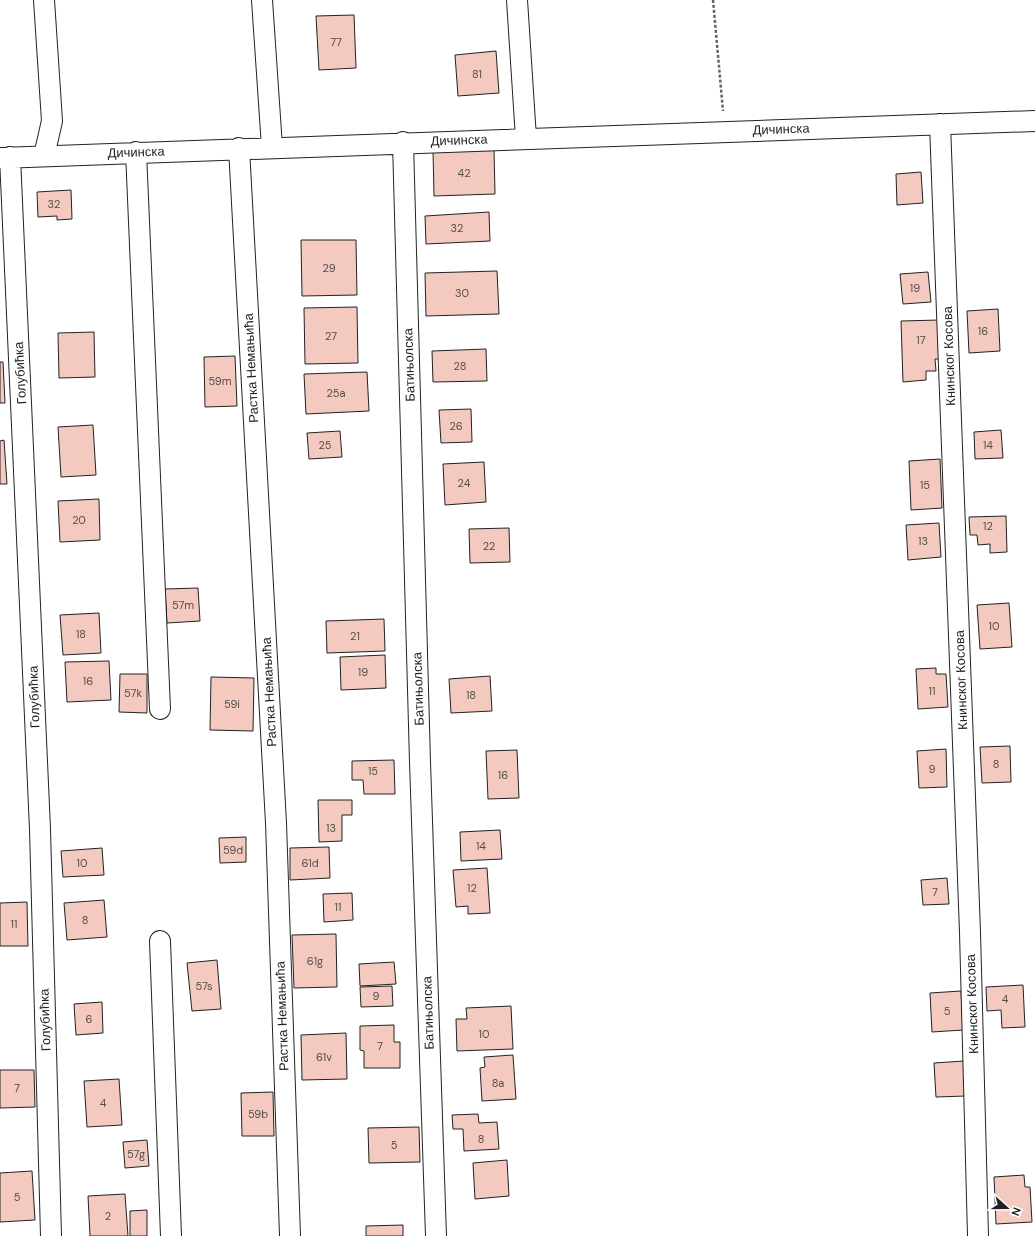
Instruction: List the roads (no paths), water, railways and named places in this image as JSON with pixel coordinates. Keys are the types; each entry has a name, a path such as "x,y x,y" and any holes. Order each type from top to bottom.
{"street":[{"path":"44,0 52,121 44,156"},
{"path":"262,0 272,147"},
{"path":"517,0 526,138"},
{"name":"Дичинска","path":"5,158 403,142 1035,121"},
{"name":"Книнског Косова","path":"940,124 970,932 978,1236"},
{"name":"Батињолска","path":"403,142 420,762 436,1236"},
{"name":"Растка Немањића","path":"239,148 276,823 290,1236"},
{"path":"136,152 160,709"},
{"name":"Голубићка","path":"5,158 39,821 51,1236"},
{"path":"160,941 172,1236"}]}
